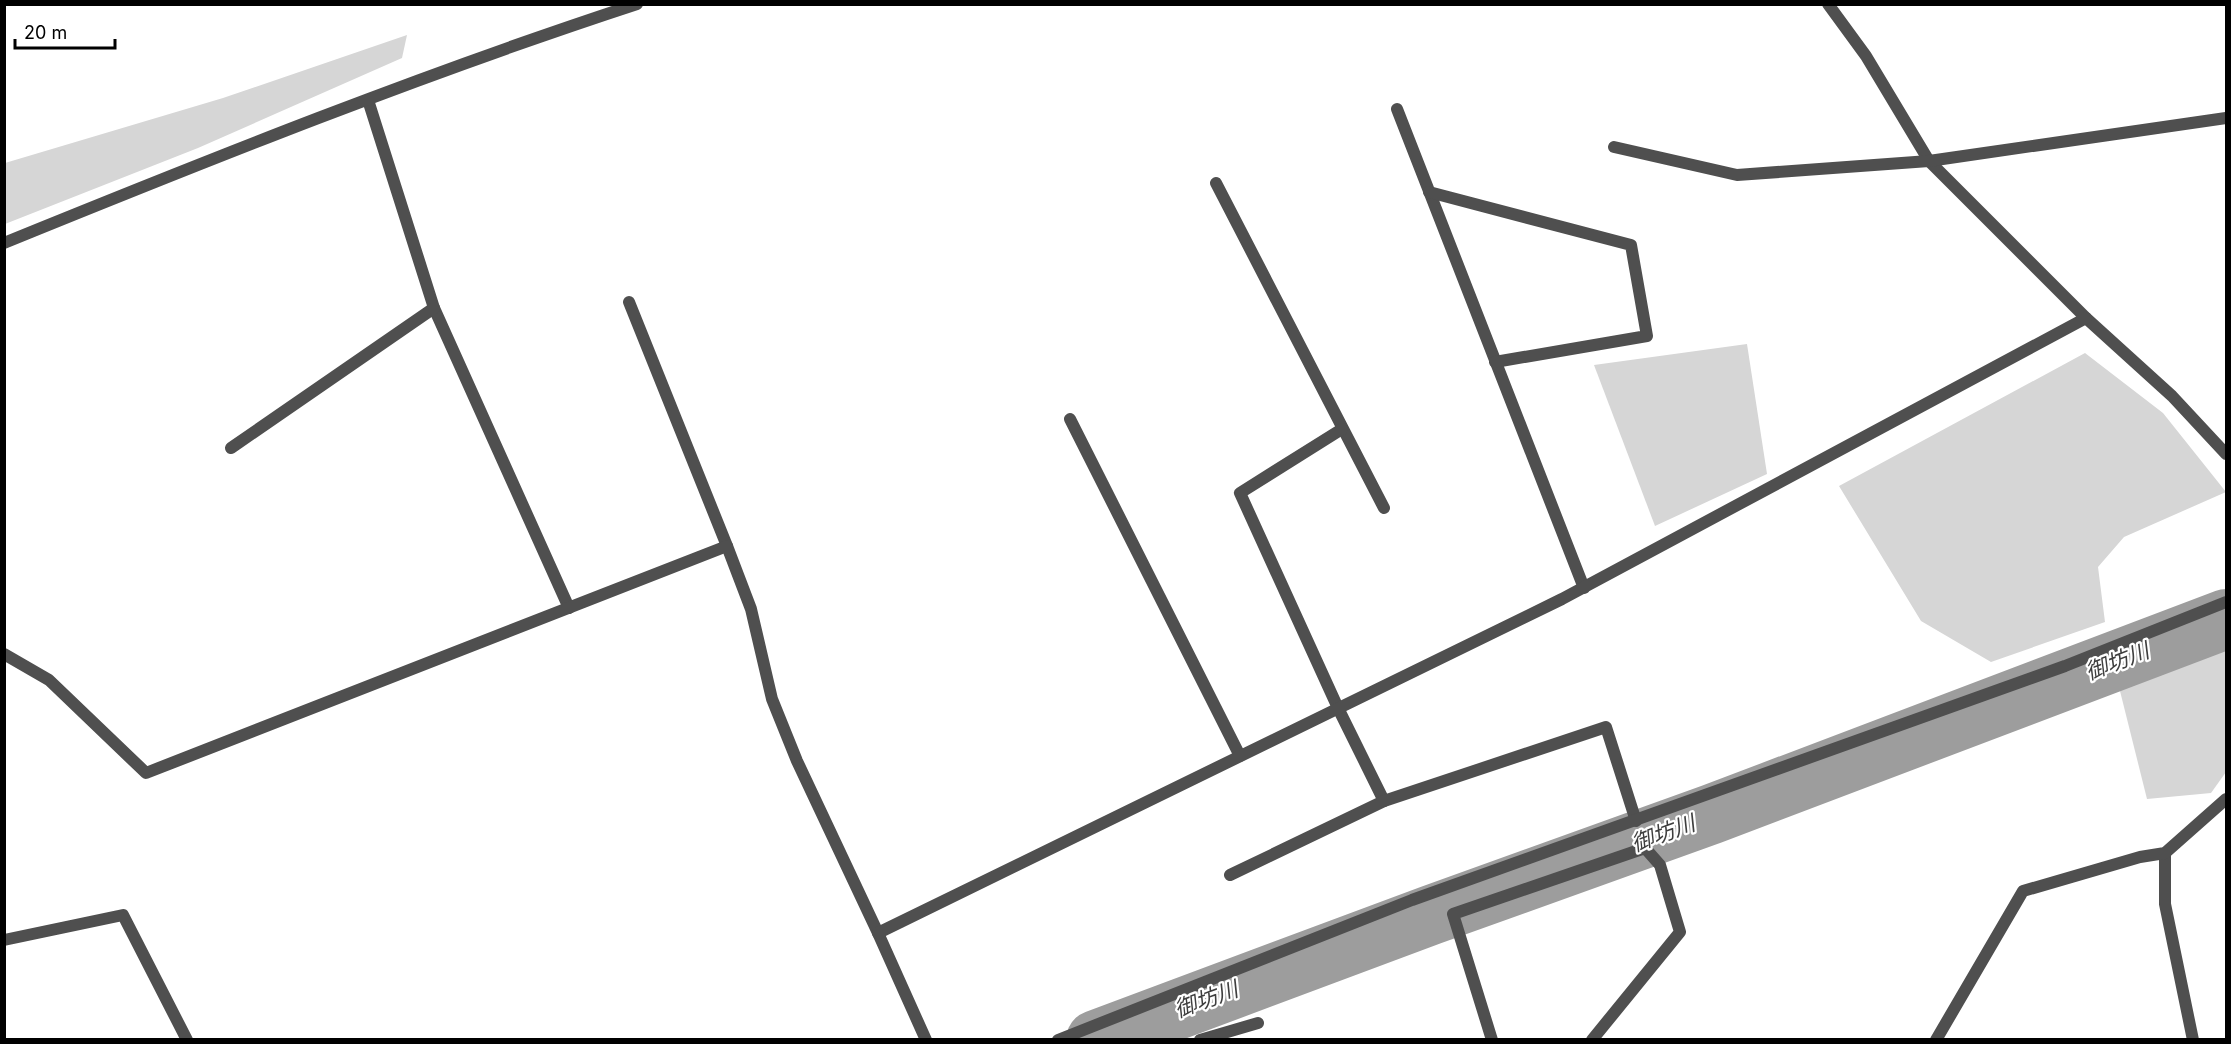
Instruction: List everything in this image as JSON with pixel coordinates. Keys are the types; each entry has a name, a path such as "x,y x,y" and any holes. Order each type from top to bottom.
{"street":[{"path":"4,243 223,154 554,31 637,4"},
{"path":"1828,4 1866,56 1929,161 2086,318 2172,396 2226,454"},
{"path":"368,100 434,308 569,608"},
{"path":"1397,108 1584,588"},
{"path":"1614,147 1737,175 1929,161 2226,118"},
{"path":"1216,183 1384,508"},
{"path":"1429,192 1631,245 1647,336 1496,362"},
{"path":"629,302 751,609 772,699 797,761 926,1040"},
{"path":"231,448 434,308"},
{"path":"878,933 1584,588 2086,318"},
{"path":"1070,419 1239,756"},
{"path":"1342,429 1240,493 1338,708 1384,801"},
{"path":"4,654 49,680 146,773 727,546"},
{"path":"1058,1040 1412,900 2065,666 2226,602"},
{"path":"1230,875 1384,801 1606,727 1636,821"},
{"path":"1936,1040 2023,891 2140,857 2165,853 2226,799"},
{"path":"1492,1040 1453,914 1645,848 1660,865 1680,932 1592,1040"},
{"path":"2165,853 2165,904 2193,1040"},
{"path":"4,940 123,915 187,1040"},
{"path":"1200,1040 1258,1023"}],"shaded area":[{"path":"407,35 402,58 198,148 5,224 5,163 223,98"},
{"path":"1747,344 1767,474 1655,526 1594,365"},
{"path":"2085,353 2163,413 2226,492 2124,537 2098,567 2105,622 1991,662 1921,621 1839,486"},
{"path":"2208,646 2226,648 2226,772 2211,793 2147,799 2118,683"}],"waterway":[{"name":"御坊川","path":"1096,1040 1431,915 1712,814 2226,619"}]}
